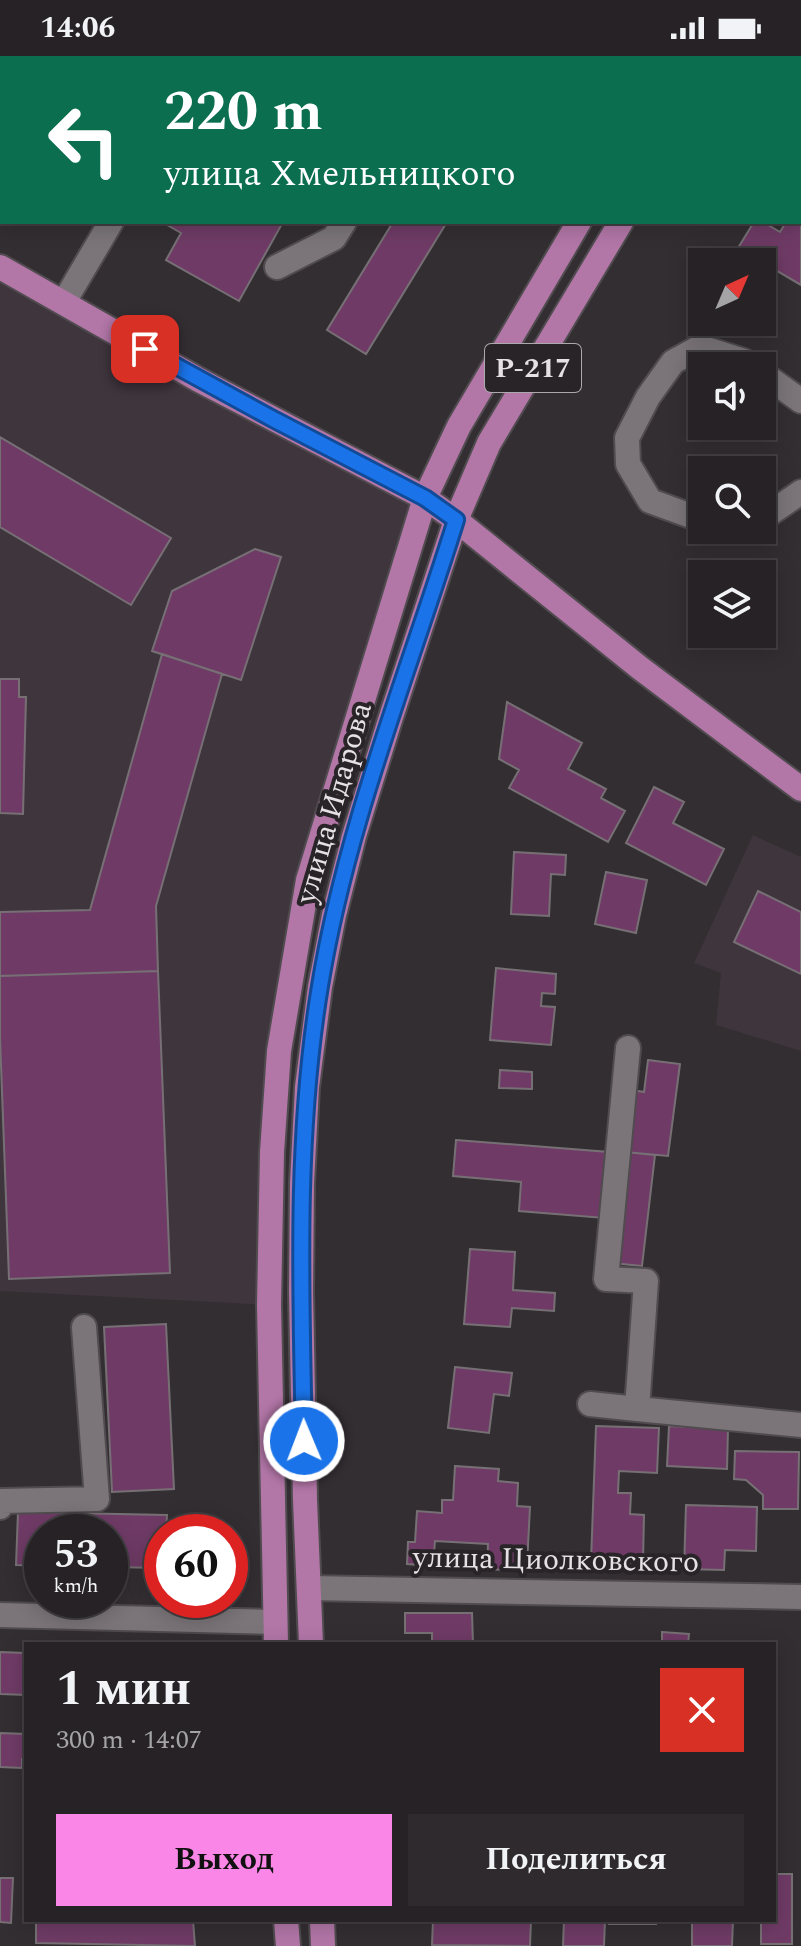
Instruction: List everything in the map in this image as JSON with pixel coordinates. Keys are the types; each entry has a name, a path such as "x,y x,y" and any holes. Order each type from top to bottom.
{"main road":[{"name":"улица Идарова","path":"276,1633 269,1305 272,1152 279,1051 308,880 425,498 459,426 578,224"},
{"name":"улица Идарова","path":"311,1642 301,1308 302,1183 307,1087 320,987 334,915 354,836 456,520 489,443 620,224"},
{"path":"0,267 213,387 425,498 640,668 801,789"},
{"path":"286,1922 288,1946"},
{"path":"322,1922 323,1946"}],"street":[{"path":"64,302 110,224"},
{"path":"277,267 334,238 343,224"},
{"path":"691,352 700,347 716,352"},
{"path":"688,354 673,362 648,397 627,438 628,464 650,501 688,515"},
{"path":"776,383 801,401"},
{"path":"776,509 801,492"},
{"path":"628,1048 606,1279 646,1281 637,1409"},
{"path":"0,1507 0,1501 97,1499 84,1327"},
{"path":"590,1404 801,1425"},
{"name":"улица Циолковского","path":"309,1588 801,1597"},
{"path":"0,1615 276,1633"}],"shaded area":[{"path":"0,267 425,498 308,881 279,1051 269,1305 0,1291"},
{"path":"753,835 801,857 801,1051 716,1025 721,973 694,963"}],"building":[{"path":"165,224 282,224 239,301 166,260 181,233"},
{"path":"392,224 446,224 366,354 327,330"},
{"path":"753,224 766,224 780,232 785,224 801,224 801,285 776,270 776,248 738,248"},
{"path":"0,437 171,538 131,605 0,527"},
{"path":"255,549 281,557 241,680 152,651 172,591"},
{"path":"162,654 222,674 156,906 158,971 0,976 0,912 90,910"},
{"path":"0,679 19,679 19,697 26,697 23,814 0,813"},
{"path":"507,702 582,743 568,769 606,789 601,798 625,811 608,842 509,788 519,770 499,759"},
{"path":"654,787 684,802 673,823 724,849 706,885 626,843"},
{"path":"514,852 566,855 565,875 551,874 549,916 511,914"},
{"path":"606,872 647,880 636,933 595,924"},
{"path":"758,891 801,912 801,974 734,942"},
{"path":"496,968 556,974 555,994 542,993 541,1006 555,1007 551,1045 490,1040"},
{"path":"158,971 170,1273 9,1279 0,976"},
{"path":"648,1060 680,1064 668,1156 625,1152 632,1090 644,1092"},
{"path":"500,1070 532,1072 532,1089 499,1088"},
{"path":"456,1140 609,1152 604,1218 519,1211 521,1182 453,1176"},
{"path":"625,1152 655,1155 642,1266 612,1263"},
{"path":"470,1249 515,1252 513,1290 555,1293 554,1311 512,1308 510,1327 464,1324"},
{"path":"166,1324 174,1489 112,1492 104,1327"},
{"path":"455,1367 512,1373 509,1396 494,1394 489,1433 448,1428"},
{"path":"596,1426 659,1428 657,1473 619,1471 618,1493 631,1493 630,1514 644,1515 643,1563 591,1561"},
{"path":"669,1426 728,1429 727,1469 667,1466"},
{"path":"735,1451 799,1452 798,1509 763,1509 763,1495 746,1480 734,1479"},
{"path":"455,1466 499,1469 498,1481 518,1483 517,1506 530,1507 527,1565 521,1565 521,1571 487,1569 488,1544 435,1541 433,1566 407,1564 408,1542 415,1542 417,1511 442,1513 442,1500 453,1500"},
{"path":"686,1505 757,1507 756,1551 725,1550 724,1570 684,1569"},
{"path":"18,1512 117,1514 24,1514 24,1565 16,1565"},
{"path":"128,1514 144,1515 144,1568 128,1567"},
{"path":"405,1613 472,1613 473,1642 432,1642 432,1633 405,1633"},
{"path":"662,1632 689,1634 688,1642 662,1642"},
{"path":"0,1652 24,1653 24,1695 0,1694"},
{"path":"0,1733 24,1734 22,1768 0,1767"},
{"path":"776,1874 792,1874 792,1944 761,1944 761,1922 776,1922"},
{"path":"0,1878 13,1878 11,1923 0,1922"},
{"path":"36,1922 193,1922 195,1946 36,1943"},
{"path":"433,1922 531,1922 530,1946 432,1945"},
{"path":"564,1922 605,1922 604,1946 563,1946"},
{"path":"609,1922 656,1922 656,1924"},
{"path":"692,1922 733,1922 732,1946 692,1946"}],"route":[{"path":"145,349 425,498 456,520 354,836 320,987 307,1087 302,1183 304,1441"}]}
